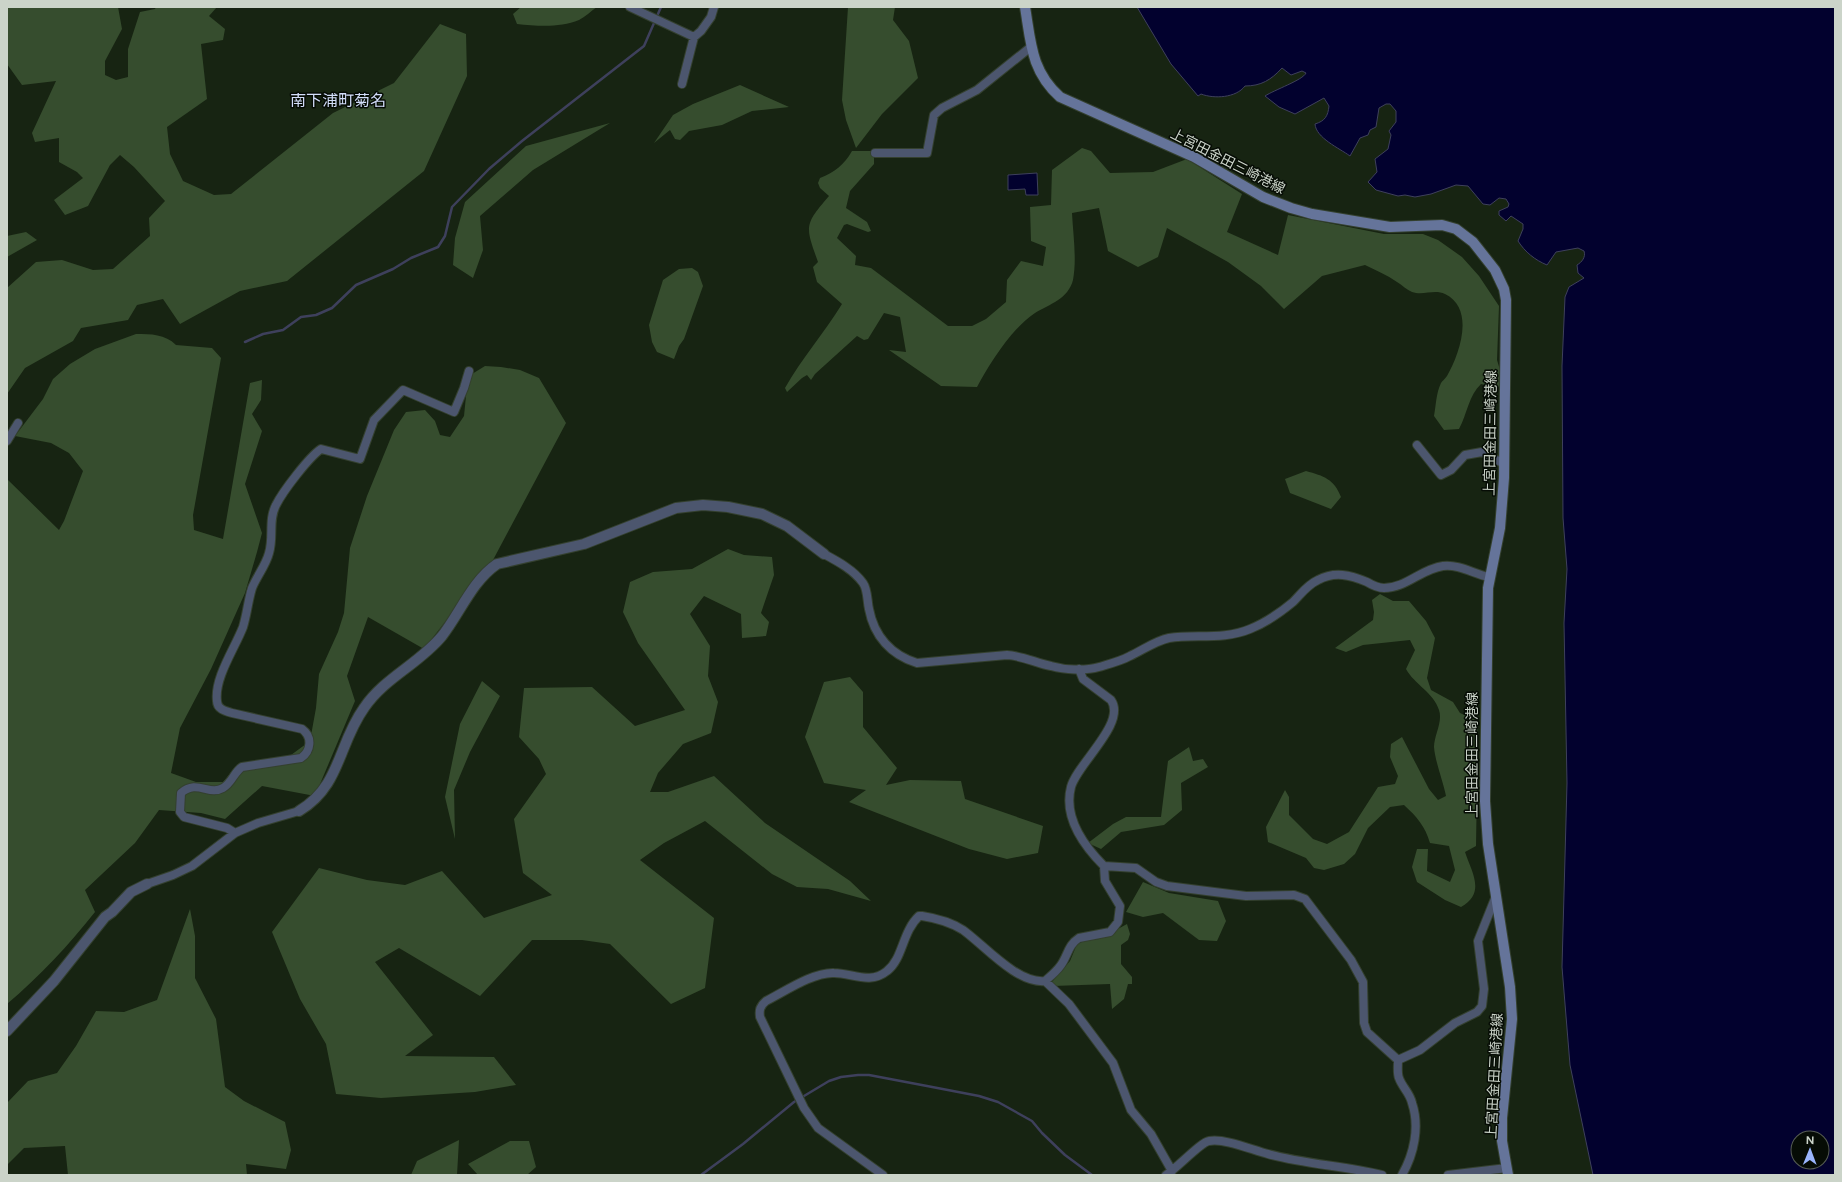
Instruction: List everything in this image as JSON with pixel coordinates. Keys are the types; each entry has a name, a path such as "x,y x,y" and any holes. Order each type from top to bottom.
{"main road":[{"name":"上宮田金田三崎港線","path":"1025,7 1038,69 1052,90 1060,97 1194,157 1263,197 1312,214 1390,227 1442,225 1456,229 1466,236 1500,278 1505,294 1504,464 1500,528 1489,577 1487,603 1484,801 1488,844 1510,987 1512,1019 1502,1118 1502,1141 1507,1171"}],"street":[{"path":"630,7 694,37"},
{"path":"682,84 694,37 701,31 711,17 714,7"},
{"path":"876,153 927,153 934,115 942,108 977,90 1032,46"},
{"path":"235,833 227,828 184,817 180,812 181,793 194,786 217,790 223,788 242,767 301,758 306,753 310,745 306,733 302,729 222,710 217,705 216,699 218,687 243,626 252,590 270,552 271,520 277,504 311,458 322,449 360,460 374,420 403,390 454,412 469,371"},
{"path":"7,441 18,423"},
{"path":"1417,445 1441,475 1451,470 1464,455 1482,452 1504,464"},
{"path":"7,1031 54,981 105,917 112,912 131,892 192,866 235,833 258,822 299,811 315,801 330,780 351,729 365,706 399,672 433,646 443,635 476,586 490,569 497,564 584,544 676,508 703,504 734,508 762,514 787,526 824,554 841,564 862,582 865,587 870,616 878,636 903,659 917,663 1007,655 1021,656 1052,666 1079,669 1098,667 1130,656 1155,642 1168,638 1228,634 1249,629 1281,611 1306,587 1331,575 1340,574 1350,576 1382,588 1400,585 1421,573 1443,566 1456,566 1489,577"},
{"path":"1046,982 1060,967 1070,944 1079,938 1110,932 1118,922 1120,906 1105,881 1104,866 1080,838 1071,811 1070,794 1074,779 1099,744 1111,723 1114,704 1084,679 1079,669"},
{"path":"1104,866 1136,868 1156,882 1178,889 1246,896 1294,895 1305,899 1351,960 1363,982 1364,1023 1367,1032 1398,1060 1399,1080 1408,1092 1413,1104 1415,1131 1414,1149 1402,1175"},
{"path":"1398,1060 1420,1050 1456,1023 1477,1012 1482,1006 1484,989 1478,941 1496,896"},
{"path":"883,1175 818,1128 800,1099 760,1017 759,1012 761,1005 766,1001 820,974 835,972 864,978 886,972 894,963 908,928 919,916 931,918 961,929 1006,966 1039,982 1046,982 1069,1004 1113,1064 1131,1110 1151,1134 1169,1173 1202,1143 1210,1141 1239,1145 1267,1154 1329,1167 1382,1175"},
{"path":"1448,1175 1507,1171"}],"green space":[{"path":"7,7 118,7 122,29 105,61 105,75 116,80 128,77 128,49 140,12 155,9 156,7 217,7 209,16 225,29 223,40 201,44 207,99 167,127 170,154 183,181 214,195 231,194 333,113 394,83 440,24 466,34 467,76 424,171 287,281 240,291 180,324 163,299 137,305 128,320 81,328 73,341 25,368 7,394 7,288 36,262 62,260 93,270 113,269 150,236 149,218 165,201 134,167 120,155 110,165 88,206 65,215 54,200 83,178 77,172 59,162 59,138 35,142 32,133 56,81 22,85 7,64"},
{"path":"521,7 597,7 584,17 572,23 548,26 517,24 513,14"},
{"path":"848,7 895,7 893,20 909,41 918,78 882,114 856,148 846,120 842,100"},
{"path":"740,85 789,107 752,111 722,125 689,131 680,140 675,139 670,130 654,143 673,115 693,104"},
{"path":"610,123 533,170 480,216 483,250 473,278 453,265 455,238 465,202 526,146"},
{"path":"1082,148 1091,151 1110,173 1153,172 1187,159 1242,194 1227,232 1278,255 1288,215 1384,234 1423,234 1438,240 1462,257 1479,276 1499,306 1497,360 1504,383 1498,387 1481,384 1471,399 1459,429 1444,430 1434,416 1436,400 1441,383 1452,367 1460,345 1462,333 1460,310 1454,301 1445,294 1437,292 1412,292 1389,277 1365,265 1322,276 1284,309 1261,286 1228,262 1167,228 1158,257 1138,267 1108,251 1099,208 1072,213 1075,264 1071,287 1058,300 1035,313 1018,328 988,367 977,387 941,386 889,350 906,352 900,317 884,313 868,339 864,340 857,336 815,374 811,380 807,375 787,392 785,388 842,304 817,282 813,267 818,262 809,233 809,226 815,213 829,196 820,188 818,183 820,178 839,168 852,151 874,151 874,164 850,191 846,208 867,222 871,231 868,232 847,224 844,225 837,238 856,256 855,265 871,268 948,326 972,326 986,319 1006,302 1007,280 1021,261 1043,266 1046,247 1031,241 1030,207 1051,205 1052,170"},
{"path":"26,232 37,240 7,257 7,236"},
{"path":"692,268 698,272 703,286 684,339 679,346 674,359 657,352 652,342 649,325 663,280 679,269"},
{"path":"136,334 162,337 172,341 176,345 212,348 221,358 193,515 194,530 223,539 250,383 262,380 261,400 252,414 262,431 245,484 262,533 245,593 211,669 180,728 171,773 196,782 223,782 238,764 291,755 310,741 316,708 319,674 338,632 344,613 350,548 367,496 394,430 406,412 425,410 435,421 440,435 450,437 464,416 467,386 472,374 485,366 501,367 520,370 539,378 566,423 493,560 424,649 368,617 347,676 355,701 315,796 262,786 225,819 201,813 159,810 135,843 85,890 95,912 31,983 7,1004 7,479 59,530 64,521 83,471 69,453 51,443 15,436 43,399 53,379 70,364 95,349"},
{"path":"1306,471 1328,479 1335,486 1341,497 1331,509 1290,493 1285,479"},
{"path":"728,549 744,555 772,557 774,575 761,613 769,622 766,636 742,638 741,614 704,596 690,614 710,646 708,676 718,702 711,733 683,744 658,773 650,792 668,792 714,776 765,823 850,881 871,901 828,889 797,887 772,874 705,821 664,843 640,860 714,918 705,988 671,1004 610,944 582,940 532,940 480,996 399,948 375,962 433,1035 405,1056 494,1057 516,1085 475,1092 381,1098 336,1094 326,1044 300,999 272,932 319,868 367,880 405,885 442,871 484,918 552,895 523,873 514,819 546,774 539,759 519,737 524,688 592,687 635,726 685,710 638,643 623,612 630,582 653,572 692,569"},
{"path":"1380,594 1393,601 1409,601 1426,621 1435,638 1427,678 1431,690 1453,702 1460,713 1478,721 1476,846 1465,852 1475,882 1475,889 1469,901 1461,907 1445,900 1417,882 1412,867 1417,849 1428,849 1427,871 1450,882 1455,870 1449,846 1430,843 1420,822 1404,805 1390,807 1368,828 1355,854 1344,864 1324,870 1314,868 1306,858 1268,842 1266,827 1285,790 1289,797 1289,815 1313,839 1327,844 1349,832 1378,787 1395,784 1398,776 1390,757 1391,744 1402,737 1429,789 1438,800 1446,796 1434,747 1440,719 1439,710 1433,699 1406,669 1415,650 1410,640 1363,645 1346,652 1335,648 1373,620 1374,612 1372,600"},
{"path":"850,677 863,692 863,727 897,768 886,785 910,780 961,781 965,799 1043,826 1038,853 1007,859 969,849 849,802 866,790 824,783 805,737 824,682"},
{"path":"482,681 500,696 470,752 454,790 455,839 445,797 460,724"},
{"path":"1189,747 1193,761 1203,759 1208,767 1181,783 1182,810 1164,825 1121,832 1101,849 1088,843 1113,824 1126,817 1161,817 1168,761"},
{"path":"1143,882 1169,893 1218,901 1226,921 1217,941 1199,940 1163,913 1143,917 1126,912"},
{"path":"190,909 195,936 195,978 216,1019 225,1087 244,1101 285,1122 291,1150 286,1169 246,1164 247,1175 68,1175 65,1146 24,1148 7,1165 7,1103 28,1081 57,1073 76,1046 96,1011 124,1012 157,1000"},
{"path":"1127,924 1130,934 1128,940 1121,945 1121,964 1132,977 1132,984 1128,984 1124,999 1112,1009 1110,984 1053,986 1051,983 1070,961 1077,944 1087,940 1099,939"},
{"path":"459,1140 457,1175 411,1175 417,1161"},
{"path":"510,1141 529,1141 536,1167 527,1175 478,1175 468,1164"}],"shaded area":[{"path":"1137,7 1835,7 1835,1175 1593,1175 1570,1065 1562,967 1567,783 1564,623 1567,569 1563,518 1562,366 1565,297 1569,287 1584,278 1578,273 1577,265 1583,259 1584,251 1578,248 1556,252 1547,265 1538,261 1527,252 1518,241 1523,229 1523,224 1511,216 1506,221 1499,215 1499,211 1508,207 1509,204 1506,199 1499,198 1490,205 1483,204 1468,186 1456,185 1431,194 1415,197 1405,195 1398,196 1376,190 1368,182 1377,172 1375,159 1388,149 1391,135 1389,131 1396,122 1396,111 1390,104 1386,104 1379,108 1376,127 1370,130 1368,135 1360,138 1350,156 1334,146 1319,134 1316,129 1315,124 1324,120 1328,113 1329,106 1324,98 1295,114 1279,107 1265,96 1300,79 1306,73 1302,71 1291,75 1282,68 1265,82 1245,86 1241,90 1231,95 1212,97 1201,94 1198,96 1171,64"},
{"path":"1037,173 1038,195 1026,195 1025,189 1008,190 1008,175"}],"waterway":[{"path":"245,342 263,334 283,330 301,317 316,315 332,308 356,285 393,269 411,258 438,247 445,236 452,207 489,169 522,141 644,46 661,7"},
{"path":"701,1175 743,1144 794,1102 829,1081 841,1077 858,1075 869,1075 979,1096 998,1102 1032,1121 1065,1155 1092,1175"}],"district":[{"name":"南下浦町菊名","path":"338,100"}]}
